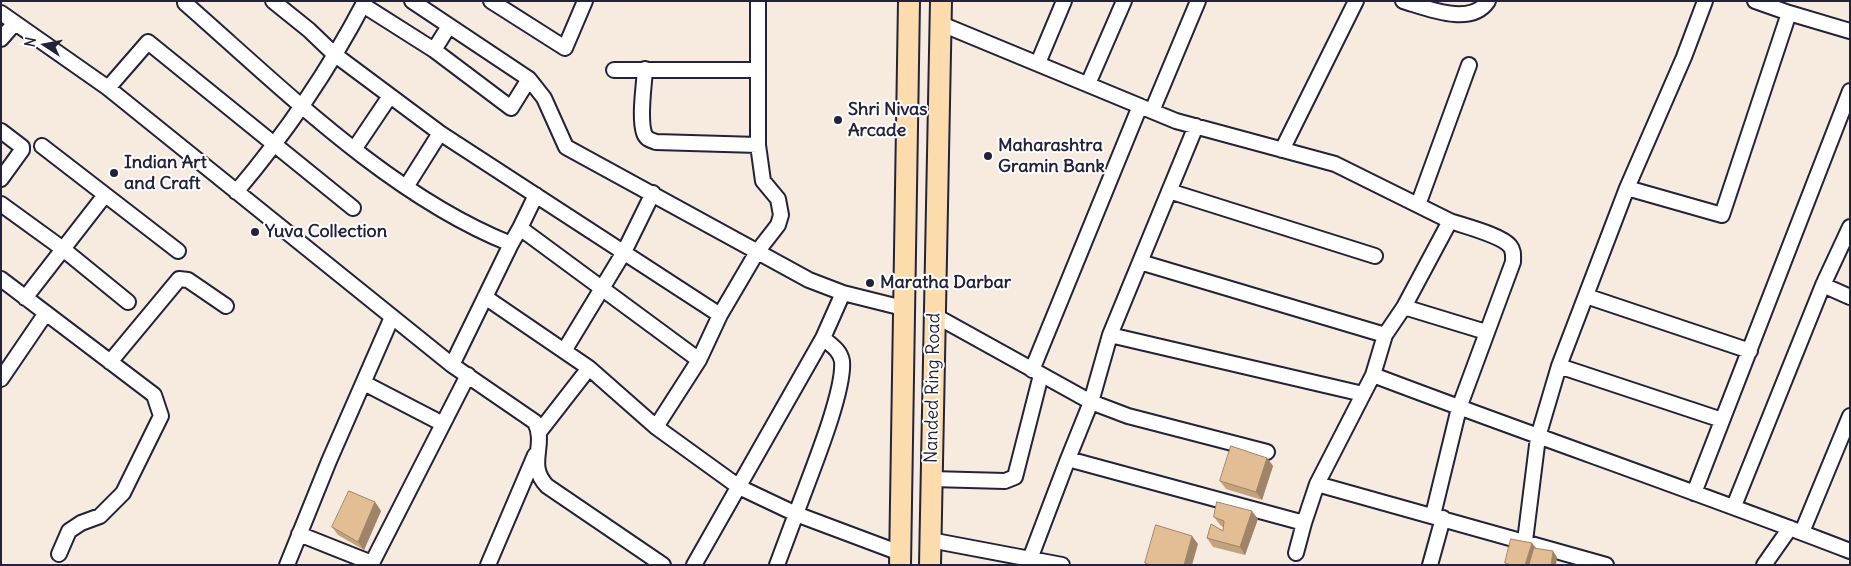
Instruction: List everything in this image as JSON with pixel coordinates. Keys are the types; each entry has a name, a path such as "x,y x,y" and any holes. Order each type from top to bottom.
{"highway":[{"path":"900,559 909,1"},
{"name":"Nanded Ring Road","path":"930,565 939,22 941,1"}],"street":[{"path":"273,1 309,30 334,54 440,133 720,315"},
{"path":"412,1 529,79 544,98 566,147 809,280 843,293 903,308"},
{"path":"491,1 565,48 585,1"},
{"path":"656,427 699,360 720,315 757,252 778,225 781,215 778,199 763,181 758,145 758,1"},
{"path":"1038,64 1064,1"},
{"path":"1088,84 1124,1"},
{"path":"931,479 1005,481 1015,477 1037,372 1146,108 1198,1"},
{"path":"1282,150 1356,1"},
{"path":"1404,1 1450,14 1469,13 1483,8 1488,1"},
{"path":"1509,556 1519,540 1538,437 1559,366 1627,188 1684,56 1705,1"},
{"path":"1755,1 1789,14 1850,31"},
{"path":"185,3 303,106 406,188 478,231 511,244"},
{"path":"236,192 275,145 303,106 364,3 434,50 511,108 529,79"},
{"path":"1,13 14,24 108,88 452,365 535,422 540,431 537,472 547,486 663,565"},
{"path":"1627,188 1722,215 1789,14"},
{"path":"939,22 1146,108 1196,126 1335,164 1450,221 1502,240 1510,246 1513,253 1513,262 1459,408 1430,565"},
{"path":"1,39 14,24"},
{"path":"434,50 450,26"},
{"path":"108,88 148,42 353,208"},
{"path":"1418,205 1469,65"},
{"path":"614,70 758,70"},
{"path":"645,70 643,124 648,139 656,142 758,145"},
{"path":"1694,493 1850,91"},
{"path":"354,148 390,96"},
{"path":"1030,559 1091,402 1110,335 1196,126"},
{"path":"1,131 22,147 22,150 1,179"},
{"path":"406,188 440,133"},
{"path":"42,146 178,251"},
{"path":"1169,191 1374,256"},
{"path":"564,351 624,252 653,193"},
{"path":"25,298 105,194"},
{"path":"452,365 536,195"},
{"path":"1,204 63,249 128,302"},
{"path":"1296,553 1317,484 1373,375 1385,335 1404,307 1450,221"},
{"path":"1734,506 1823,285 1850,227"},
{"path":"520,228 699,360"},
{"path":"1140,262 1385,335"},
{"path":"110,362 179,279 188,280 226,306"},
{"path":"1,280 154,395 161,416 123,493 100,516 81,523 69,531 59,554"},
{"path":"1823,285 1850,297"},
{"path":"694,565 823,338 843,293"},
{"path":"1586,296 1750,351"},
{"path":"485,297 589,368 656,427 738,487 900,559"},
{"path":"1404,307 1486,332"},
{"path":"1,379 46,313"},
{"path":"934,315 1091,402 1128,416 1266,452"},
{"path":"287,565 392,318"},
{"path":"1110,335 1363,394"},
{"path":"777,565 822,440 841,376 842,361 839,351 823,338"},
{"path":"1559,366 1722,420"},
{"path":"540,431 589,368"},
{"path":"299,534 372,564 468,375"},
{"path":"1373,375 1538,437 1734,506 1850,551"},
{"path":"364,383 443,424"},
{"path":"1764,565 1796,530 1850,416"},
{"path":"494,563 539,446"},
{"path":"1068,459 1304,523"},
{"path":"1317,484 1438,516 1606,565"},
{"path":"930,540 1062,565"}],"building":[{"path":"1231,446 1267,458 1256,492 1220,481"},
{"path":"349,491 375,502 358,542 332,527"},
{"path":"1217,502 1252,511 1240,547 1207,538 1211,524 1223,531 1224,521 1214,517"},
{"path":"1156,525 1192,536 1184,565 1150,565 1145,563"},
{"path":"1511,539 1532,543 1525,565 1505,563"},
{"path":"1534,548 1553,551 1551,565 1529,565"}],"place":[{"name":"Shri Nivas Arcade","path":"838,120"},
{"name":"Maharashtra Gramin Bank","path":"988,156"},
{"name":"Indian Art and Craft","path":"114,173"},
{"name":"Yuva Collection","path":"255,232"},
{"name":"Maratha Darbar","path":"870,283"}]}
